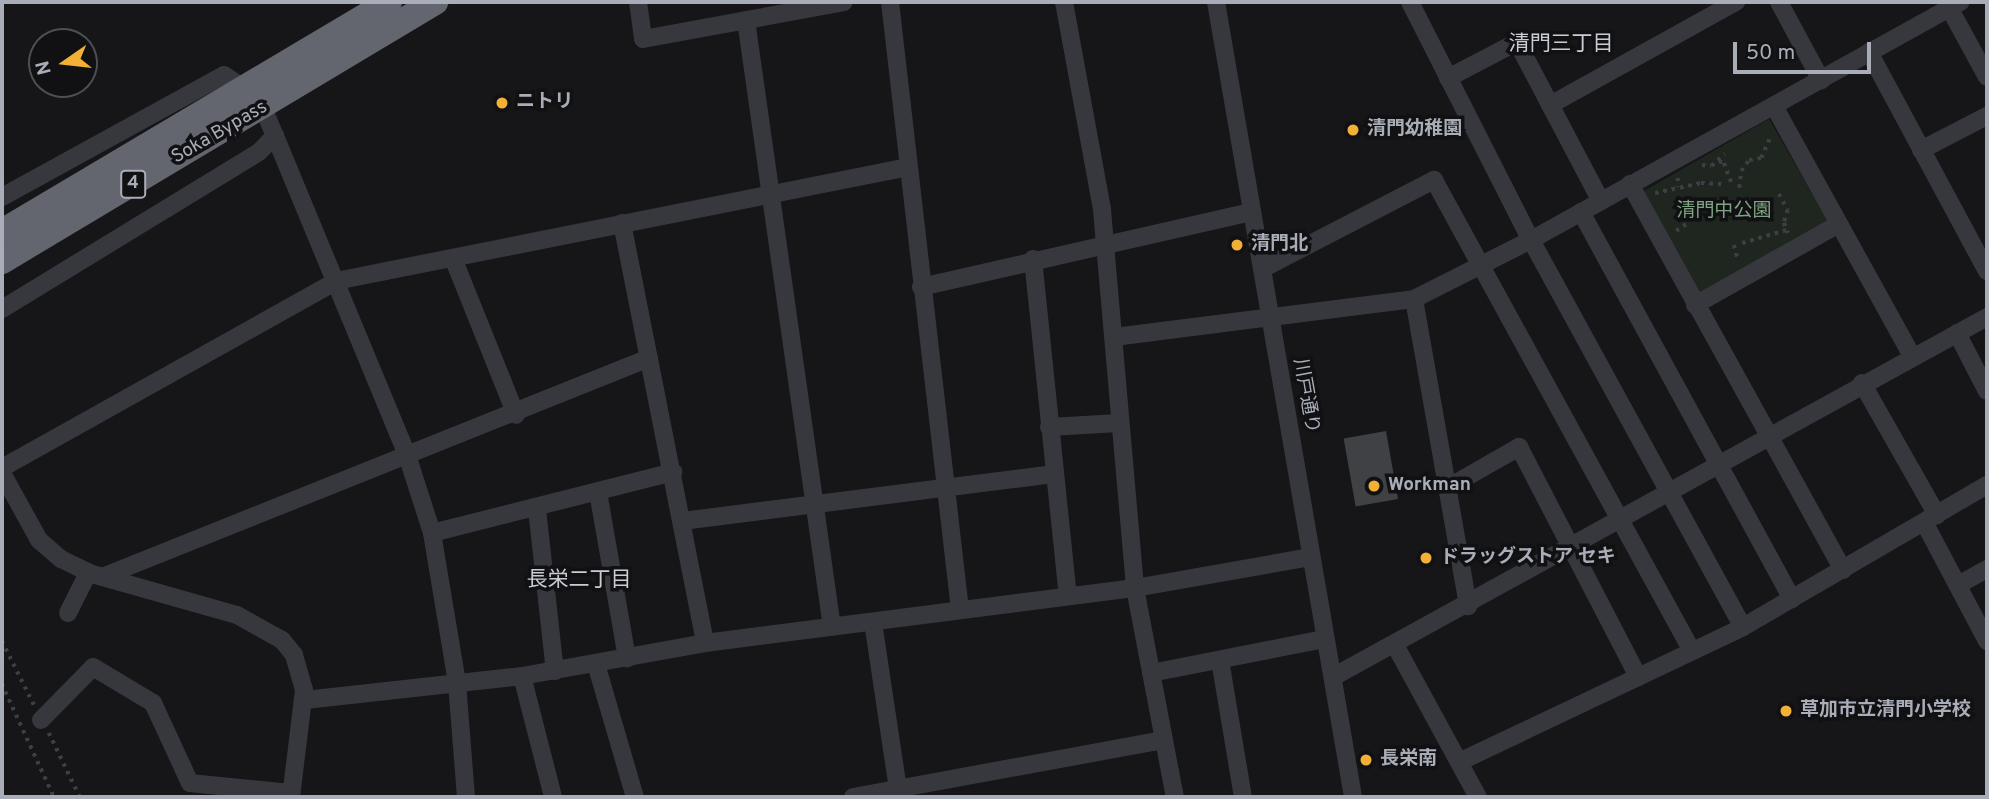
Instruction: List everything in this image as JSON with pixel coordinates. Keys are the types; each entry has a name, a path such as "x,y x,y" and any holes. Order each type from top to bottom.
{"highway":[{"name":"Soka Bypass","path":"2,232 389,2"},
{"name":"Soka Bypass","path":"2,261 263,108 435,2"}],"street":[{"path":"638,2 642,39 844,2"},
{"path":"890,2 943,487 960,610"},
{"path":"1064,2 1106,245 1135,588 1175,797"},
{"name":"川戸通り","path":"1216,2 1353,797"},
{"path":"1410,2 1531,240 1743,627"},
{"path":"1779,2 1821,80"},
{"path":"1550,105 1725,4"},
{"path":"1114,337 1413,299 1531,240 1601,201 1633,190 1952,4 1987,77"},
{"path":"746,20 774,193 832,627"},
{"path":"1448,78 1517,42 1601,201"},
{"path":"1869,52 1987,271"},
{"path":"2,197 224,75 245,89"},
{"path":"1774,106 1912,356"},
{"path":"263,108 407,455 432,533 457,682 466,797"},
{"path":"1922,150 1987,116"},
{"path":"2,309 259,152 275,136"},
{"path":"2,468 336,281 908,167"},
{"path":"1262,269 1434,180 1484,264 1692,651"},
{"path":"1633,190 1766,437 1843,570"},
{"path":"921,287 1033,259 1251,212"},
{"path":"1581,212 1792,599"},
{"path":"622,223 705,643"},
{"path":"1695,305 1839,224"},
{"path":"453,258 516,415"},
{"path":"1033,259 1053,474 1068,595"},
{"path":"1413,299 1449,487 1468,606"},
{"path":"1333,677 1468,606 1862,383 1987,317"},
{"path":"1957,333 1987,391"},
{"path":"68,614 95,575 516,415 649,358"},
{"path":"1862,383 1931,518 1958,585 1987,641"},
{"path":"1049,427 1119,423"},
{"path":"1449,487 1519,447 1638,677"},
{"path":"432,533 537,509 673,471"},
{"path":"2,473 25,517 49,549 95,575 237,615 268,629 293,655 304,700 291,795 190,783 153,703 93,667 41,720"},
{"path":"682,520 1053,474"},
{"path":"1459,762 1743,627 1987,485"},
{"path":"598,492 627,658"},
{"path":"537,509 555,671"},
{"path":"304,700 522,677 705,643 1135,588 1311,557"},
{"path":"1958,585 1987,569"},
{"path":"873,622 898,793"},
{"path":"1151,673 1325,639"},
{"path":"1395,645 1478,797"},
{"path":"1220,660 1243,797"},
{"path":"596,664 635,797"},
{"path":"522,677 553,797"},
{"path":"853,797 898,793 1164,740"}],"path":[{"path":"1767,131 1778,146"},
{"path":"1739,188 1741,171 1749,160 1762,158 1772,135"},
{"path":"1695,165 1711,166 1727,151"},
{"path":"1719,161 1724,163 1732,184"},
{"path":"1678,187 1677,178 1683,173"},
{"path":"1633,190 1722,184"},
{"path":"1779,194 1788,210 1784,223 1788,230 1786,239"},
{"path":"1742,243 1800,224"},
{"path":"1734,245 1740,269"},
{"path":"2,684 54,797"}],"green space":[{"name":"清門中公園","path":"1769,119 1830,224 1701,298 1641,193"}],"building":[{"path":"1386,431 1398,499 1356,506 1344,438"}],"place":[{"name":"ニトリ","path":"502,103"},
{"name":"清門幼稚園","path":"1353,130"},
{"name":"清門北","path":"1237,245"},
{"name":"Workman","path":"1374,486"},
{"name":"ドラッグストア セキ","path":"1426,558"},
{"name":"草加市立清門小学校","path":"1786,711"},
{"name":"長栄南","path":"1366,760"}],"district":[{"name":"清門三丁目","path":"1561,45"},
{"name":"長栄二丁目","path":"579,581"}]}
